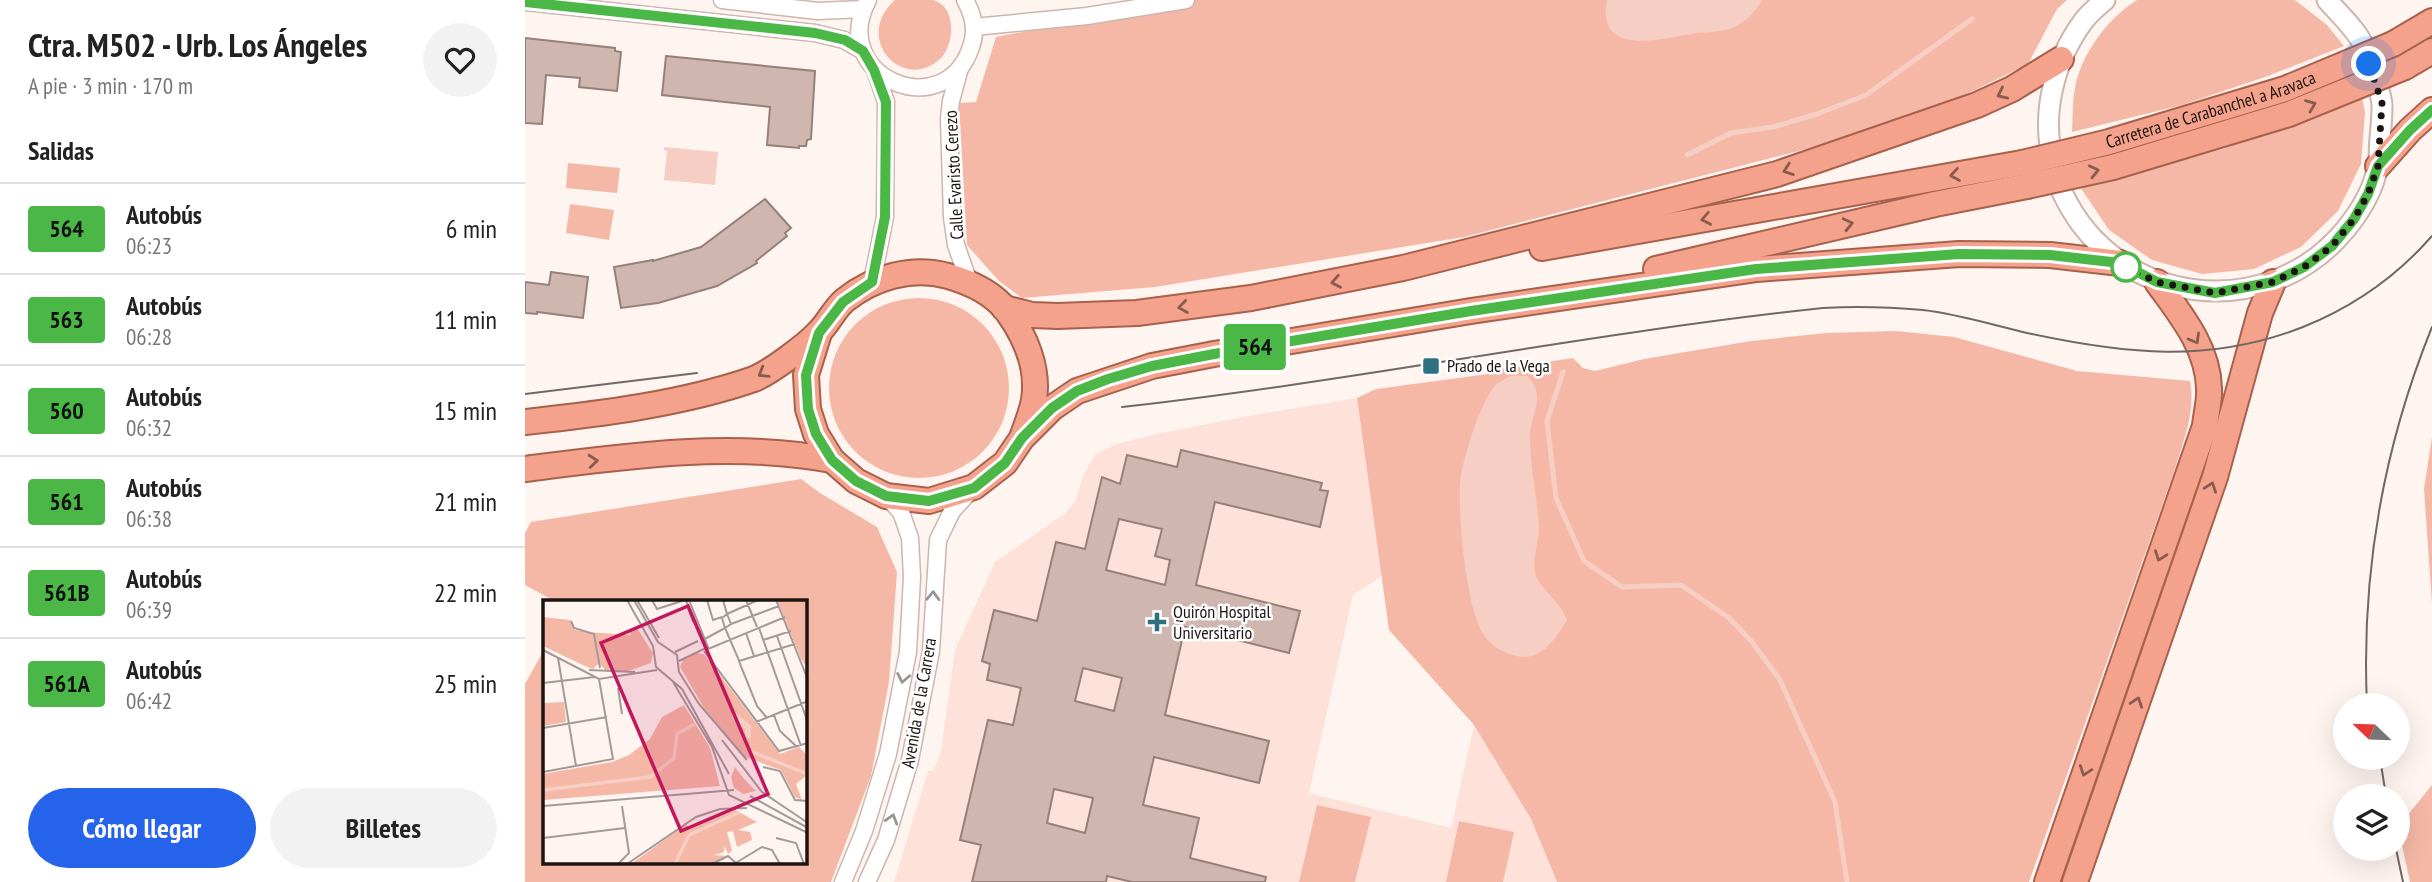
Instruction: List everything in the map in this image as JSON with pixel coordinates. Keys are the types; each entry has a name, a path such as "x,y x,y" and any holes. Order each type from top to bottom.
{"highway":[{"name":"Carretera de Carabanchel a Aravaca","path":"2024,174 2109,142 2285,89 2393,44 2432,21"},
{"name":"Carretera de Carabanchel a Aravaca","path":"2024,174 2112,167 2289,114 2405,67 2432,51"},
{"path":"1004,308 1032,315 1058,316 1137,313 1251,298 1403,268 1777,174 1977,105 2012,89 2061,59"},
{"path":"2378,166 2432,110"},
{"path":"1403,268 2024,174"},
{"path":"1471,311 1935,204 2024,174"},
{"path":"819,333 806,375 808,409 816,434 832,460 856,481 886,496 929,501 974,488 1005,463 1022,438 1052,408 1077,391 1152,366 1471,311 1756,269 1959,254 2050,255 2120,263"},
{"path":"525,422 611,413 725,388 757,378 819,333 843,302 872,282 905,272 934,272 969,282 1004,308 1022,333 1032,362 1034,398 1022,438"},
{"path":"2047,882 2205,426 2210,388 2201,349 2186,322 2157,282"},
{"path":"2075,882 2215,477 2260,313 2273,282"},
{"path":"525,468 688,453 804,455 832,460"}],"street":[{"path":"722,0 818,10 865,4 859,37 886,102 885,217 872,282"},
{"path":"969,3 974,27 1087,16 1186,0"},
{"path":"2105,0 2083,22 2061,59 2049,104 2050,149 2062,193 2087,232 2120,263 2157,282 2215,293 2273,282 2304,267 2332,246 2354,219 2368,194 2378,166 2382,103 2363,44 2327,0"},
{"path":"525,2 815,33 845,40 863,51"},
{"name":"Calle Evaristo Cerezo","path":"969,282 956,245 952,217 949,119 960,68 971,49 974,27"},
{"path":"874,70 890,82 908,87 927,87 946,80 960,68"},
{"name":"Avenida de la Carrera","path":"867,882 886,840 910,760 931,651 938,540 952,511 974,488"},
{"name":"Avenida de la Carrera","path":"843,882 865,831 888,754 908,652 912,577 910,538 901,512 886,496"}],"shaded area":[{"path":"895,0 933,0 941,4 950,18 949,45 940,59 926,68 911,69 898,65 887,57 881,44 879,30 883,15"},
{"path":"1187,0 2067,0 2057,9 2028,64 1907,123 1464,237 1155,287 1022,298 999,281 967,245 959,103 976,102 996,37"},
{"path":"1607,0 1762,0 1751,15 1735,27 1647,41 1620,37 1611,30 1606,18"},
{"path":"2137,0 2295,0 2327,25 2344,46 2268,76 2182,105 2072,132 2074,93 2083,62 2106,27"},
{"path":"2362,98 2365,112 2361,164 2338,211 2301,247 2254,269 2202,274 2152,260 2109,230 2080,187 2223,149"},
{"path":"664,147 718,152 715,185 664,180 667,151"},
{"path":"568,163 620,168 617,193 566,188"},
{"path":"570,204 614,210 609,240 566,233"},
{"path":"919,298 954,305 983,324 1002,353 1009,388 1002,423 983,452 954,471 919,478 884,471 855,452 836,423 829,388 836,353 855,324 884,305"},
{"path":"1896,331 1954,337 2077,371 2190,381 2190,416 2185,438 2029,882 1557,882 1531,819 1474,725 1389,630 1357,398 1376,389 1488,374 1494,370 1573,358 1583,368 1595,371 1644,359 1751,341 1826,333"},
{"path":"1510,376 1527,376 1536,392 1536,407 1530,432 1539,527 1535,570 1538,581 1560,607 1567,620 1549,645 1526,657 1498,649 1489,642 1476,619 1467,578 1460,508 1461,474 1478,417 1493,388"},
{"name":"Quirón Hospital Universitario","path":"1357,398 1382,576 1353,595 1309,793 1451,828 1474,725 1531,819 1557,882 894,882 928,771 934,770 941,751 955,650 995,562 1064,514 1075,502 1083,476 1095,455 1116,444 1157,434"},
{"path":"2432,437 2432,604 2424,489"},
{"path":"801,479 877,527 897,572 889,682 871,776 831,882 525,882 525,684 543,652 543,864 807,864 807,600 552,600 525,585 525,533 531,522"},
{"path":"2432,785 2432,882 2410,882 2405,861 2410,861 2410,812"},
{"path":"1317,805 1371,817 1355,882 1299,882"},
{"path":"1459,821 1514,832 1503,882 1446,882"}],"building":[{"path":"525,38 615,48 615,51 621,52 617,91 579,87 580,78 546,75 542,124 525,123"},
{"path":"666,56 815,71 811,139 807,140 806,146 799,148 767,145 770,107 662,95"},
{"path":"765,199 791,228 785,233 787,236 756,261 757,263 717,286 658,303 621,308 614,267 653,261 701,247"},
{"path":"551,272 588,277 583,318 525,313 525,282 549,285"},
{"path":"1181,450 1322,483 1320,490 1328,491 1320,527 1215,502 1196,585 1300,611 1289,653 1185,627 1165,715 1269,741 1259,783 1154,757 1143,805 1199,818 1190,858 1266,877 1265,882 1132,882 1107,876 1106,882 972,882 981,845 960,840 988,720 1013,725 1021,688 987,680 990,664 982,661 994,610 1037,621 1056,542 1085,549 1102,477 1120,484 1127,455 1177,467","holes":["1119,519 1162,529 1155,556 1170,560 1165,585 1106,570","1083,668 1122,678 1114,711 1075,701","1054,789 1093,798 1085,833 1047,823"]}],"waterway":[{"path":"1687,155 1731,133 1773,127 1866,95 1972,19"},
{"path":"1563,372 1547,421 1556,498 1584,561 1622,587 1681,585 1729,618 1752,642 1780,680 1835,802 1847,882"}],"tram line":[{"path":"1122,407 1297,384 1647,330 1823,308 1923,310 2098,346 2166,352 2200,351 2268,339 2321,319 2373,289 2404,264 2432,236"},
{"path":"2367,693 2368,608 2379,513 2400,419 2432,327"},
{"path":"525,394 697,373"},
{"path":"2382,770 2384,784"},
{"path":"2399,861 2403,882"}],"bus line":[{"name":"564","path":"525,2 815,33 845,40 863,51 874,70 886,102 885,217 882,239 872,282 843,302 819,333 806,375 808,409 816,434 832,460 856,481 886,496 929,501 974,488 1005,463 1022,438 1052,408 1077,391 1108,379 1152,366 1214,354 1471,311 1756,269 1959,254 2050,255 2120,263 2157,282 2215,293 2273,282 2304,267 2332,246 2354,219 2368,194 2378,166 2432,110"}],"place":[{"name":"Prado de la Vega","path":"1431,366"},
{"name":"Quirón Hospital Universitario","path":"1157,622"}],"route":[{"path":"2126,267 2157,282 2215,293 2273,282 2304,267 2332,246 2354,219 2368,194 2378,166 2382,103 2369,64"}]}
